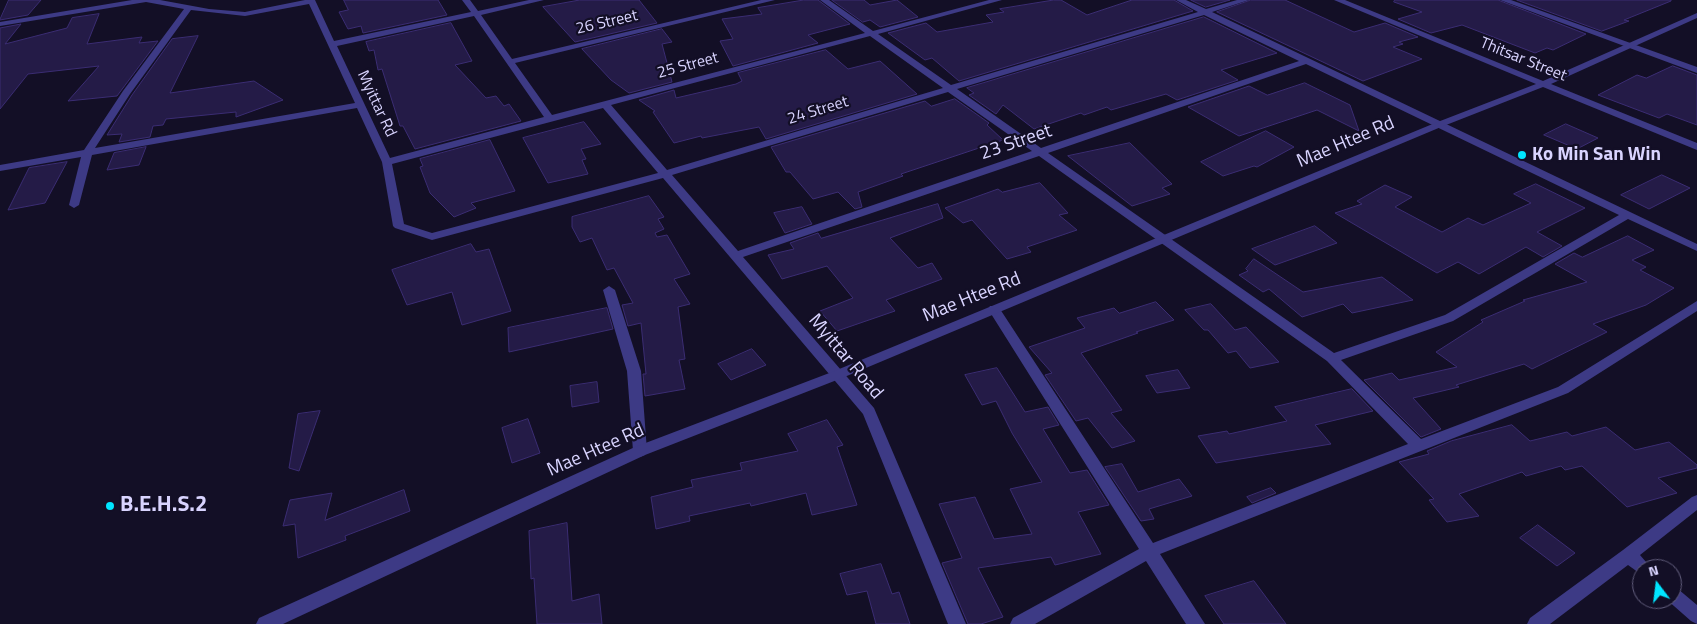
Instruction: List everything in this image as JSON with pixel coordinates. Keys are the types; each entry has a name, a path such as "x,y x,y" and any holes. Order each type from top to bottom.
{"street":[{"path":"0,24 147,0 189,8 245,14 312,0"},
{"name":"Myittar Rd","path":"312,0 387,162 399,226"},
{"path":"466,0 550,118"},
{"path":"332,44 540,0"},
{"name":"26 Street","path":"510,62 771,0"},
{"path":"824,0 1332,358 1418,445"},
{"name":"25 Street","path":"387,162 998,0"},
{"path":"1180,0 1697,248"},
{"name":"24 Street","path":"399,226 432,237 665,174 1245,0"},
{"name":"Thitsar Street","path":"1338,0 1697,147"},
{"path":"1504,0 1697,70"},
{"path":"74,205 88,153 126,93 189,8"},
{"name":"Mae Htee Rd","path":"265,624 640,451 837,375 1438,125 1544,84 1697,15"},
{"name":"23 Street","path":"736,256 1307,61"},
{"name":"Myittar Road","path":"605,104 869,412 957,624"},
{"path":"0,168 360,106"},
{"path":"1332,358 1449,318 1628,215"},
{"path":"609,290 634,370 640,451"},
{"path":"1019,624 1149,551 1563,390 1697,305"},
{"path":"994,309 1196,624"},
{"path":"1536,624 1629,556 1697,501"},
{"path":"1629,556 1632,559"},
{"path":"1682,603 1697,616"}],"building":[{"path":"9,0 41,0 28,15 0,20"},
{"path":"344,0 438,0 447,15 363,33 361,26 348,29 339,12 348,10"},
{"path":"580,0 639,0 657,23 575,42 543,7"},
{"path":"804,0 818,0 850,24 808,35 818,43 733,66 720,41 733,39 722,19 762,14 758,8"},
{"path":"832,0 864,0 870,5 897,0 918,17 880,27 870,20 863,22"},
{"path":"1061,0 1087,15 1132,0 1174,0 1193,11 959,81 932,58 925,60 888,33 926,23 937,32 993,22 986,15 1004,12 1000,9"},
{"path":"1191,0 1230,0 1206,7"},
{"path":"1251,0 1285,0 1354,32 1385,23 1418,37 1399,42 1403,44 1393,47 1422,59 1363,81 1217,12"},
{"path":"1395,0 1498,0 1586,34 1553,50 1547,48 1535,53 1462,25 1431,33 1398,19 1422,12 1394,2"},
{"path":"1517,0 1671,1 1624,20 1629,21 1602,31"},
{"path":"99,14 87,44 142,37 139,43 158,41 117,96 68,101 99,66 28,74 0,109 0,28 21,24 5,44 67,28 72,18"},
{"path":"1204,17 1277,53 1221,70 1238,80 1177,100 1166,94 1111,110 1107,107 1084,115 1081,113 1034,129 1003,105 996,114 969,95 974,93 967,88"},
{"path":"451,23 472,61 455,65 486,98 496,96 504,106 509,104 521,121 415,149 403,126 400,126 382,69 378,70 374,50 369,51 366,42"},
{"path":"662,29 672,42 662,44 672,82 629,93 611,80 582,49"},
{"path":"198,36 170,93 254,81 283,100 236,117 236,112 166,119 163,125 153,126 150,137 119,142 122,134 107,135 132,95 172,39"},
{"path":"826,50 848,69 880,61 917,94 766,139 759,127 702,138 701,136 674,143 653,112 655,111 639,100 674,90 676,98 736,84 742,81 738,73"},
{"path":"1673,66 1697,75 1697,125 1667,114 1659,118 1598,95 1637,75 1646,78"},
{"path":"1305,83 1350,105 1359,131 1317,110 1239,136 1188,107 1249,86 1267,95"},
{"path":"955,99 989,123 987,125 1003,140 901,174 903,176 858,192 862,207 855,209 838,192 813,199 790,172 786,172 771,147 925,101 931,106"},
{"path":"584,122 601,144 581,149 586,159 582,160 588,174 548,183 523,138"},
{"path":"1566,124 1598,138 1577,149 1544,135"},
{"path":"1266,131 1294,147 1257,167 1254,166 1223,176 1201,162"},
{"path":"490,140 515,191 471,203 476,208 454,217 430,193 420,167 423,166 420,159"},
{"path":"1130,143 1172,184 1162,188 1170,194 1132,206 1068,156"},
{"path":"146,147 139,165 107,170 114,153"},
{"path":"67,162 45,203 8,210 29,168"},
{"path":"1662,175 1690,188 1649,209 1621,195"},
{"path":"1040,183 1068,213 1059,215 1077,230 1027,247 1031,252 1007,259 972,220 963,223 945,208 998,189 1002,192"},
{"path":"1536,184 1585,208 1537,232 1562,246 1543,257 1526,247 1479,274 1458,262 1437,273 1335,213 1362,204 1357,201 1385,185 1412,197 1395,207 1442,232 1468,218 1483,225 1531,203 1514,194"},
{"path":"649,196 664,217 658,219 664,229 655,233 657,237 667,235 690,274 674,279 690,304 678,307 685,359 679,360 685,389 645,396 643,374 646,374 641,323 628,326 622,305 633,303 614,268 607,270 592,238 580,242 572,227 572,217"},
{"path":"938,204 943,218 890,238 918,268 932,263 942,279 886,300 895,311 837,331 820,311 853,298 827,266 782,279 768,255 794,249 790,243 818,233 821,238"},
{"path":"802,207 812,224 785,233 774,213"},
{"path":"1315,226 1337,243 1275,265 1252,249"},
{"path":"1628,236 1654,250 1632,260 1646,267 1640,270 1674,288 1646,305 1593,324 1607,332 1532,369 1524,364 1456,385 1459,387 1413,398 1441,429 1421,437 1364,380 1392,373 1399,380 1457,367 1436,352 1483,322 1481,320 1525,301 1523,300 1587,282 1555,264 1574,253 1582,257"},
{"path":"471,244 476,252 489,249 511,311 462,325 452,292 407,305 392,270"},
{"path":"1254,259 1303,292 1382,277 1413,300 1352,313 1343,304 1302,317 1269,289 1263,292 1239,275 1248,271 1246,269"},
{"path":"1156,302 1174,320 1081,353 1122,410 1111,413 1135,441 1112,448 1088,418 1076,421 1045,375 1052,373 1029,347 1085,328 1077,318 1114,308 1119,313"},
{"path":"1211,304 1235,330 1246,327 1279,362 1250,368 1236,351 1228,353 1208,330 1204,330 1185,310"},
{"path":"607,308 613,329 509,352 508,328"},
{"path":"752,349 766,365 731,380 718,364"},
{"path":"997,368 1025,412 1048,407 1059,425 1043,429 1070,473 1087,470 1109,505 1078,512 1101,554 1055,565 1051,557 978,568 1003,617 981,624 968,624 942,563 962,558 939,504 975,497 994,539 1032,534 1010,489 1042,482 1012,433 996,401 982,405 965,375"},
{"path":"1178,370 1190,388 1157,393 1146,376"},
{"path":"597,382 599,402 572,407 570,386"},
{"path":"1352,389 1373,411 1315,425 1331,444 1216,463 1198,436 1227,431 1229,434 1287,421 1275,407"},
{"path":"320,411 299,471 289,468 298,414"},
{"path":"528,419 540,453 512,463 502,428"},
{"path":"827,420 843,445 837,447 857,505 812,515 806,493 751,506 750,503 689,516 690,521 656,529 651,497 693,487 691,480 742,470 740,463 798,451 788,434"},
{"path":"1512,425 1530,441 1567,432 1572,436 1606,427 1635,450 1669,442 1697,465 1697,468 1658,478 1677,493 1627,507 1582,466 1565,470 1561,466 1526,476 1522,472 1459,494 1479,516 1447,522 1429,500 1434,499 1399,462 1429,454 1427,451 1451,441"},
{"path":"1122,464 1138,492 1179,479 1192,496 1149,509 1154,519 1141,521 1105,467"},
{"path":"1271,488 1276,493 1252,503 1247,497"},
{"path":"404,490 410,511 345,536 346,540 298,558 295,524 283,526 290,500 332,493 325,520"},
{"path":"567,523 572,601 599,594 602,624 537,624 534,578 531,579 529,531"},
{"path":"1538,525 1575,553 1557,566 1520,538"},
{"path":"881,564 892,594 899,592 910,624 876,624 867,591 847,595 840,574"},
{"path":"1254,581 1286,624 1224,624 1205,596"}],"place":[{"name":"Ko Min San Win","path":"1522,155"},
{"name":"B.E.H.S.2","path":"110,506"}]}
